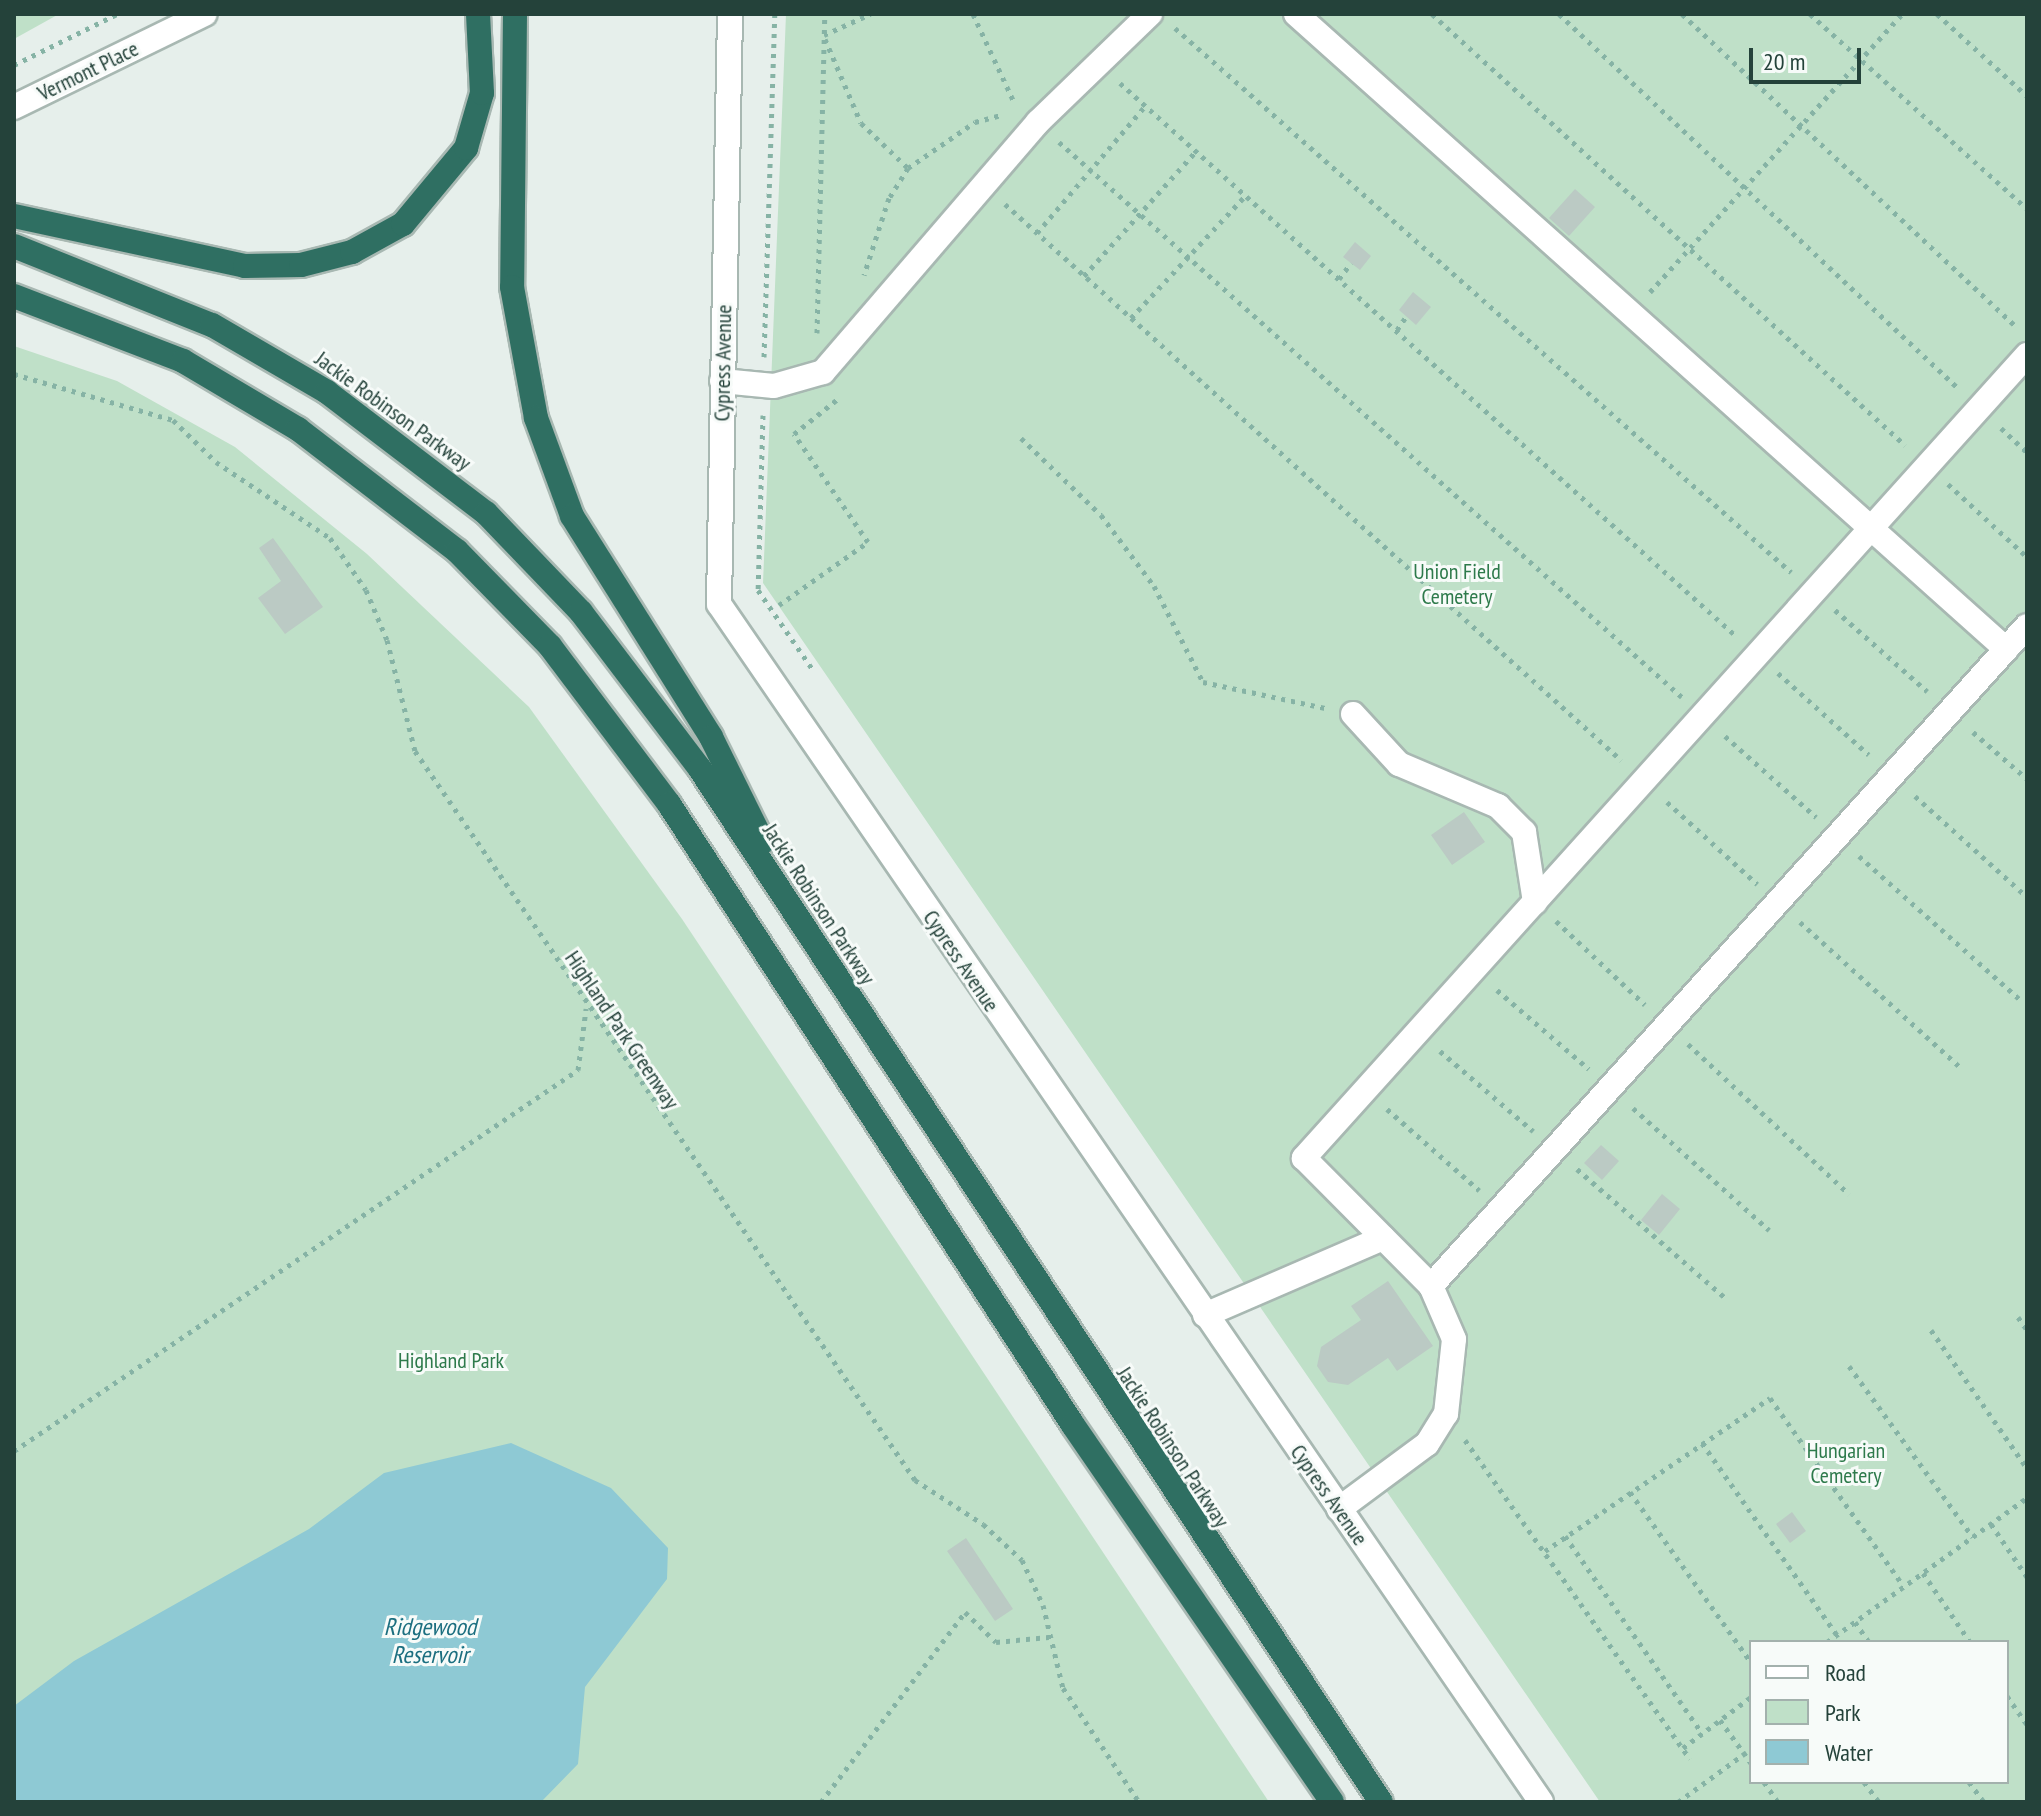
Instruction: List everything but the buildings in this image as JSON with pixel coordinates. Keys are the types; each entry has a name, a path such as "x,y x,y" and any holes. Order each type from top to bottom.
{"highway":[{"path":"14,216 245,266 301,265 352,252 403,224 466,148 482,93 480,24 466,14"},
{"path":"515,14 512,287 536,418 572,516 711,737 814,945"},
{"name":"Jackie Robinson Parkway","path":"14,246 152,297 271,357 384,430 486,513 624,662 1381,1802"},
{"path":"14,296 183,361 298,429 457,551 550,646 669,804 1261,1701 1332,1802"},
{"path":"1261,1701 1317,1802"}],"street":[{"name":"Vermont Place","path":"14,107 205,14"},
{"name":"Cypress Avenue","path":"730,14 719,604 1541,1802"},
{"path":"1296,14 2006,649"},
{"path":"722,381 763,384 816,374 850,340 1038,122 1160,19"},
{"path":"1339,1509 1427,1444 1446,1414 1454,1339 1431,1286 1304,1158 2027,355"},
{"path":"1431,1286 2027,626"},
{"path":"1353,714 1399,764 1498,806 1524,832 1535,902"},
{"path":"1205,1315 1383,1238"}],"path":[{"path":"14,65 117,14"},
{"path":"775,14 758,590 813,670"},
{"path":"816,374 825,14"},
{"path":"824,37 870,14"},
{"path":"863,281 889,198 908,168 975,122 1019,111 973,14"},
{"path":"1432,14 2027,557"},
{"path":"1559,14 2027,452"},
{"path":"1682,14 2027,336"},
{"path":"1810,14 2027,209"},
{"path":"1631,313 1902,14"},
{"path":"1937,14 2027,96"},
{"path":"1160,19 2027,779"},
{"path":"824,37 861,123 908,168"},
{"path":"1102,66 2027,897"},
{"path":"1037,233 1145,106"},
{"path":"1038,122 2022,1001"},
{"path":"1084,276 1196,151"},
{"path":"983,185 1959,1066"},
{"path":"1131,318 1245,196"},
{"path":"1339,279 1351,263"},
{"path":"1396,331 1407,315"},
{"path":"779,605 868,542 794,434 830,411 856,372 850,340"},
{"name":"Highland Park Greenway","path":"14,374 173,420 216,462 330,538 366,590 387,640 415,751 586,1007 915,1480 983,1524 1022,1560 1063,1688 1139,1802"},
{"path":"1021,438 1101,515 1154,586 1203,682 1353,714"},
{"path":"1474,970 1769,1230"},
{"path":"14,1451 578,1070 586,1007"},
{"path":"1418,1032 1724,1297"},
{"path":"1366,1090 1500,1209"},
{"path":"2018,1317 2027,1330"},
{"path":"1931,1330 2027,1468"},
{"path":"1849,1366 1973,1537"},
{"path":"1545,1551 1770,1398 1902,1584"},
{"path":"1446,1414 1690,1759"},
{"path":"1702,1443 1837,1635"},
{"path":"1630,1492 1749,1659"},
{"path":"1830,1640 2027,1498"},
{"path":"1991,1524 2027,1577"},
{"path":"1565,1536 1702,1733"},
{"path":"1923,1573 1969,1640"},
{"path":"821,1802 965,1612 996,1642 1049,1637"},
{"path":"1855,1622 1868,1640"},
{"path":"1683,1748 1749,1698"},
{"path":"2009,1699 2027,1725"},
{"path":"1720,1720 1749,1760"},
{"path":"1678,1802 1749,1750"},
{"path":"1765,1784 1778,1802"},
{"path":"1866,1784 1879,1802"},
{"path":"1970,1784 1984,1802"}],"green space":[{"path":"14,14 59,14 14,39"},
{"name":"Union Field Cemetery","path":"786,14 2027,14 2027,1802 1600,1802 763,583"},
{"name":"Highland Park","path":"14,346 117,381 235,447 367,554 529,707 682,919 1269,1802 14,1802"}],"water":[{"name":"Ridgewood Reservoir","path":"511,1443 611,1488 668,1548 667,1579 585,1687 578,1764 541,1802 14,1802 14,1706 74,1661 309,1529 384,1473"}],"park label":[{"name":"Hungarian Cemetery","path":"1846,1462"}]}
